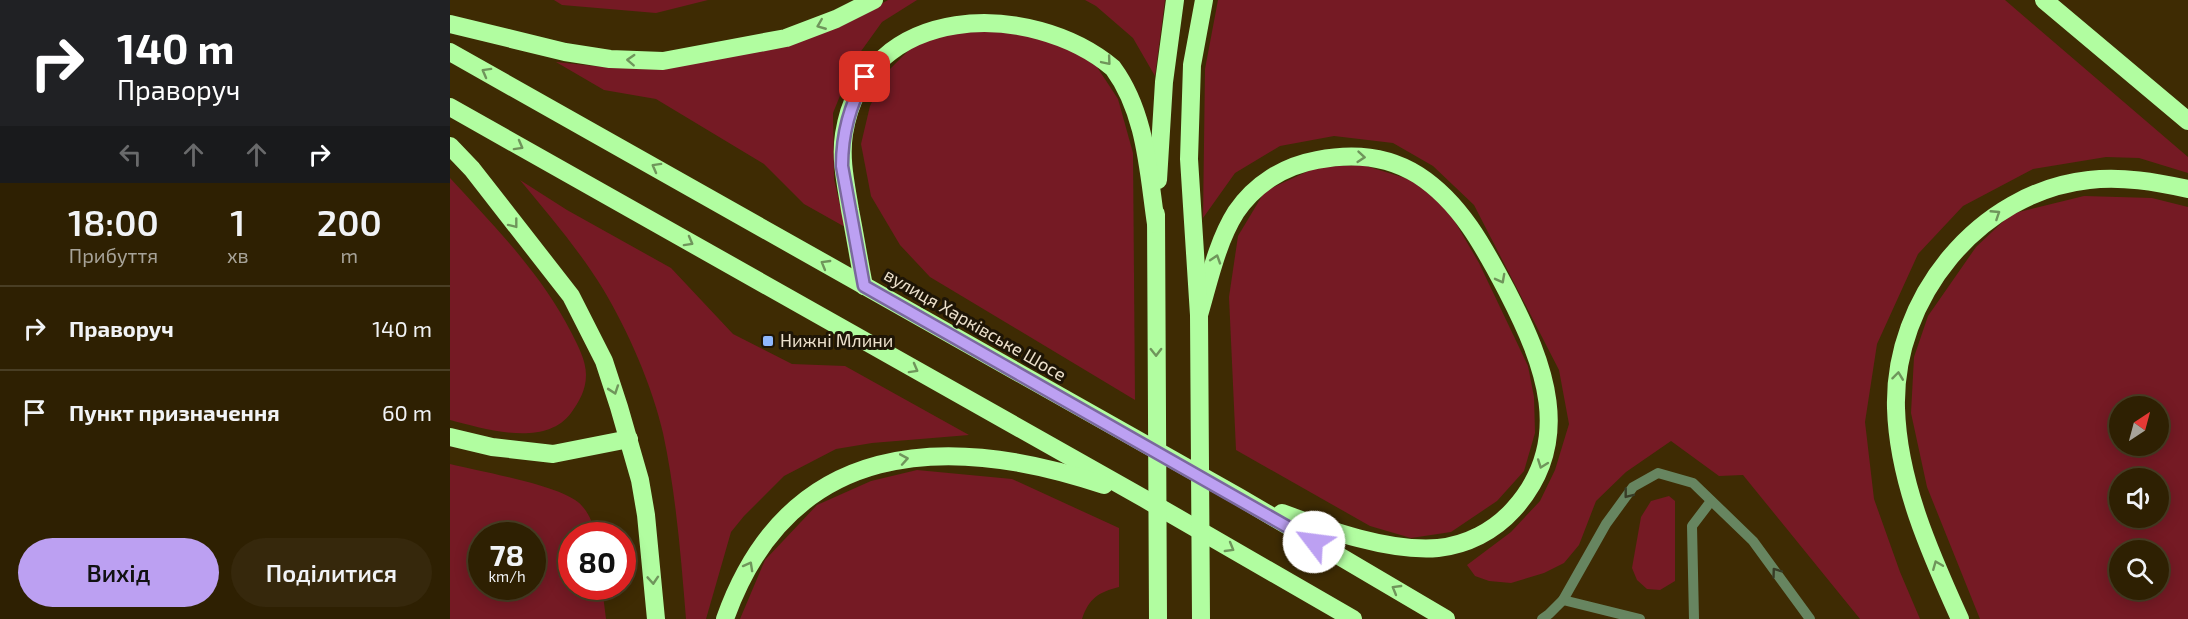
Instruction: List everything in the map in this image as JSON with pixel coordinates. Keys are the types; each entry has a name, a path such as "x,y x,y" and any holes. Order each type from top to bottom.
{"highway":[{"path":"450,24 565,52 610,59 663,61 786,38 836,19 874,0"},
{"path":"1158,619 1156,224 1164,82 1175,0"},
{"path":"1201,619 1199,315 1189,159 1192,65 1204,0"},
{"path":"2043,0 2188,122"},
{"path":"864,286 842,166 843,136 852,105 865,77 896,39 922,21 964,8"},
{"path":"1038,14 1066,26 1082,37 1099,51 1122,81 1131,99 1143,135 1156,224"},
{"name":"вулиця Харківське Шосе","path":"450,52 1239,497 1446,619"},
{"path":"450,107 1353,619"},
{"path":"450,146 472,169 571,296 604,361 628,439 646,515 656,619"},
{"path":"1199,315 1224,236 1235,214 1248,196 1263,182 1303,162 1346,156 1366,156 1401,166 1418,175 1440,193 1462,216 1497,273 1521,319 1543,373 1550,413 1547,449 1534,482 1522,501 1499,523 1476,538 1455,546 1437,548 1391,545 1329,529 1239,497"},
{"path":"1960,619 1921,524 1910,491 1899,441 1896,385 1900,361 1906,339 1923,300 1967,237 1990,218 2035,193 2090,179 2128,180 2188,189"},
{"path":"450,437 492,447 553,454 628,439"},
{"path":"725,619 752,560 770,534 791,512 805,500 839,479 884,463 929,456 986,457 1075,477 1145,499"}],"lane":[{"path":"1542,619 1563,600 1606,524 1633,487 1658,474 1693,483 1712,501 1753,541 1810,619"},
{"path":"1694,619 1692,526 1712,501"},
{"path":"1563,600 1640,619"}],"shaded area":[{"path":"554,0 708,0 656,13 562,5"},
{"path":"888,0 917,0 882,22 854,61 833,113 834,179 845,227 804,204 764,164 656,99 604,90 556,62 613,68 865,13"},
{"path":"1085,0 1165,0 1155,76 1133,38 1096,6"},
{"path":"1218,0 2005,0 2188,157 2188,173 2139,158 2106,157 2033,169 1963,206 1918,254 1877,344 1865,422 1874,499 1900,572 1920,619 1860,619 1743,475 1719,476 1671,441 1626,472 1596,501 1579,545 1564,563 1544,573 1511,583 1489,581 1475,576 1467,565 1511,532 1540,501 1555,470 1569,424 1559,370 1474,205 1433,166 1393,143 1334,136 1280,146 1235,173 1203,218 1205,69"},
{"path":"954,24 1055,36 1097,67 1118,99 1133,153 1135,400 930,277 900,245 871,196 861,144 870,106 887,72 917,42"},
{"path":"1363,165 1418,182 1447,208 1479,263 1528,366 1534,397 1535,433 1524,471 1497,501 1451,532 1411,538 1370,526 1236,450 1229,297 1238,236 1265,191 1317,167"},
{"path":"450,178 500,232 546,290 581,353 586,375 582,396 571,413 560,424 546,430 514,433 480,428 450,420"},
{"path":"520,180 567,210 671,268 733,334 792,364 845,366 969,435 872,443 836,449 784,476 731,532 706,619 686,619 671,479 663,433 646,377 630,340 603,289 574,247"},
{"path":"2084,196 2152,198 2188,207 2188,619 1980,619 1927,487 1911,413 1914,357 1928,316 1976,247 2011,214"},
{"path":"450,464 541,486 559,492 582,506 592,522 558,522 558,600 604,600 606,619 450,619"},
{"path":"917,470 1012,479 1119,528 1119,587 1096,597 1088,606 1082,619 740,619 765,560 817,505 871,481"},
{"path":"1669,496 1675,501 1675,581 1660,590 1647,589 1637,580 1632,568 1641,517 1651,501"}],"place":[{"name":"Нижні Млини","path":"768,341"}],"route":[{"path":"865,77 846,122 842,151 842,166 864,286 1239,497 1314,542"}]}
